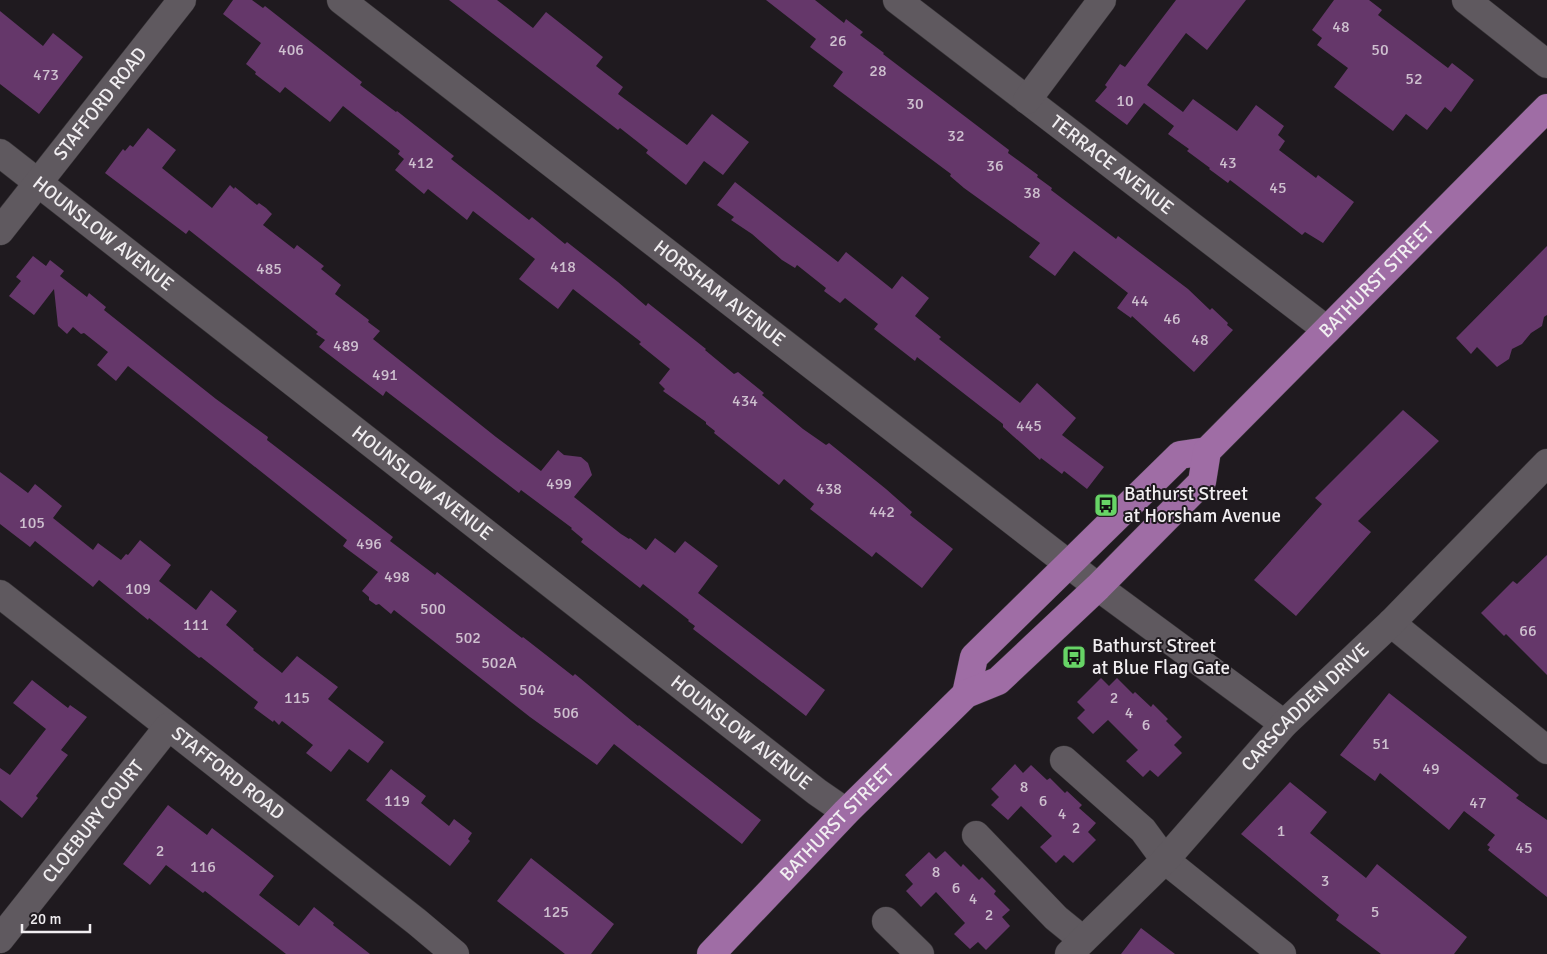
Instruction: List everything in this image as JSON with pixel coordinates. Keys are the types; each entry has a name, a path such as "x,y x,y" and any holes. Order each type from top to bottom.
{"main road":[{"name":"BATHURST STREET","path":"711,954 846,812 966,694 998,681 1098,587 1202,482 1207,451 1547,108"},
{"path":"966,694 974,657 1180,455 1207,451"}],"street":[{"name":"STAFFORD ROAD","path":"0,231 182,0"},
{"name":"HORSHAM AVENUE","path":"341,0 1068,564 1284,724"},
{"name":"TERRACE AVENUE","path":"897,0 1327,330"},
{"path":"1027,100 1102,0"},
{"path":"1466,0 1547,64"},
{"name":"HOUNSLOW AVENUE","path":"0,153 817,792 846,812"},
{"name":"CARSCADDEN DRIVE","path":"1076,947 1165,860 1284,724 1391,623 1547,463"},
{"name":"STAFFORD ROAD","path":"0,594 417,922 455,954"},
{"path":"1391,623 1547,750"},
{"name":"CLOEBURY COURT","path":"0,940 168,727"},
{"path":"1064,760 1143,830 1165,860 1282,954"},
{"path":"976,835 1056,918 1076,947"},
{"path":"886,921 920,954"}],"building":[{"path":"233,0 252,0 263,8 265,6 362,82 360,85 397,111 454,156 451,159 529,220 532,217 565,244 567,242 646,306 648,303 734,374 738,372 764,393 762,395 803,429 826,445 829,443 886,489 912,512 910,515 953,549 922,588 876,552 872,557 810,509 814,504 784,479 779,485 714,433 715,431 706,422 663,391 665,389 659,383 670,369 639,344 641,342 573,289 558,309 519,279 535,259 473,211 467,220 428,189 424,194 395,170 404,159 398,154 400,151 343,106 330,122 285,87 280,93 255,74 256,72 246,64 261,43 223,14"},
{"path":"449,0 497,0 533,28 546,12 603,57 596,66 623,87 618,94 687,145 712,114 749,142 723,175 704,161 686,185 646,153 648,150 620,128 618,130"},
{"path":"766,0 815,0 844,23 846,19 863,32 860,35 883,54 1009,150 1008,153 1038,175 1037,177 1052,188 1051,190 1116,239 1118,236 1188,289 1210,310 1212,308 1233,330 1194,372 1132,316 1131,318 1117,308 1128,293 1074,251 1055,276 1029,257 1040,243 964,188 950,176 951,174 833,86 843,72 810,47 816,39"},
{"path":"1176,0 1246,0 1207,50 1186,33 1147,85 1183,112 1193,99 1237,131 1256,105 1284,126 1278,135 1285,141 1279,150 1316,178 1318,175 1354,202 1323,243 1305,232 1302,235 1230,180 1228,183 1209,169 1187,151 1189,149 1168,134 1174,126 1144,103 1127,125 1095,101 1107,87 1105,85 1120,64 1125,67"},
{"path":"1334,0 1369,0 1382,10 1378,15 1448,68 1452,63 1474,80 1451,112 1445,107 1427,130 1406,114 1393,131 1334,87 1348,68 1317,45 1322,38 1312,30"},
{"path":"0,11 43,46 53,33 83,57 39,114 0,84"},
{"path":"148,128 176,150 162,168 212,208 230,185 257,205 259,203 266,208 272,214 263,225 294,249 297,245 324,266 321,269 341,285 335,294 369,320 368,322 380,331 373,339 496,437 541,471 558,450 564,455 581,457 588,463 592,475 574,497 621,534 646,550 655,538 675,553 685,541 718,566 698,593 825,690 806,716 693,629 695,626 689,620 643,584 640,588 581,542 583,539 572,528 521,490 519,493 386,391 383,396 319,347 325,340 316,334 318,332 189,230 186,234 105,173 123,149 125,151 130,145 133,147"},
{"path":"735,182 838,262 846,252 892,289 902,276 929,298 915,316 941,337 939,339 1020,403 1037,383 1076,418 1062,435 1104,467 1087,489 1064,471 1062,474 1041,458 1040,460 1003,427 1003,424 917,357 915,361 874,329 878,324 845,298 840,303 824,291 826,288 797,265 795,268 782,260 752,234 731,220 734,217 717,205"},
{"path":"1547,246 1547,315 1544,317 1542,326 1531,333 1522,344 1512,349 1509,359 1497,367 1477,347 1471,354 1456,338"},
{"path":"33,256 46,266 50,260 64,271 60,276 87,297 89,293 106,307 104,310 216,399 268,437 267,440 393,537 390,541 435,575 437,572 573,676 575,674 638,726 761,820 742,844 614,744 597,765 530,717 394,610 391,614 379,604 376,605 369,600 369,597 362,591 378,572 343,546 347,540 128,366 116,381 97,365 108,352 84,333 81,334 73,327 67,334 58,326 54,289 34,315 9,296 21,281 16,277"},
{"path":"1403,410 1439,441 1358,521 1371,532 1296,616 1254,580 1322,504 1315,498"},
{"path":"0,472 28,493 35,484 62,506 53,518 93,550 98,543 121,560 126,554 128,555 140,540 171,565 159,581 196,610 211,590 237,611 226,625 253,650 282,673 297,656 338,687 328,699 384,742 368,763 349,749 331,772 306,753 313,745 282,721 279,725 254,708 258,702 149,618 148,620 99,580 93,587 35,541 30,547 0,524"},
{"path":"1547,555 1547,675 1506,634 1504,636 1481,613 1513,581 1517,584"},
{"path":"1101,678 1109,686 1117,678 1133,694 1135,692 1151,707 1153,704 1182,737 1174,745 1182,753 1158,777 1150,770 1143,777 1126,761 1138,750 1108,720 1093,734 1077,718 1085,710 1077,702"},
{"path":"32,680 68,708 70,705 87,717 61,750 68,755 36,796 38,798 22,818 0,800 0,768 10,775 46,729 13,703"},
{"path":"1389,693 1519,795 1516,798 1547,820 1547,897 1488,850 1490,847 1487,845 1495,835 1464,811 1449,830 1380,773 1375,781 1340,755"},
{"path":"1015,764 1023,773 1031,765 1047,780 1050,778 1065,793 1067,791 1082,805 1079,808 1096,823 1088,832 1096,840 1073,863 1064,855 1056,863 1040,847 1052,836 1021,806 1008,820 991,805 999,797 991,789"},
{"path":"391,769 426,796 421,803 449,826 454,819 472,833 468,839 470,841 450,866 366,800"},
{"path":"1290,782 1327,812 1310,833 1366,878 1377,864 1467,937 1454,954 1381,954 1336,920 1339,915 1241,834"},
{"path":"168,805 207,835 212,828 274,876 259,895 299,926 314,907 334,923 333,925 370,954 286,954 205,891 203,893 166,865 150,885 123,864"},
{"path":"945,851 961,867 963,864 979,880 982,877 996,891 994,894 1010,910 1002,917 1010,926 986,950 978,942 970,949 954,934 965,923 936,892 921,907 906,891 913,884 905,875 929,852 936,859"},
{"path":"531,858 614,924 591,954 565,954 497,901"},
{"path":"1141,928 1175,954 1121,954"}],"place":[{"name":"Bathurst Street at Horsham Avenue","path":"1106,505"},
{"name":"Bathurst Street at Blue Flag Gate","path":"1074,657"}]}
